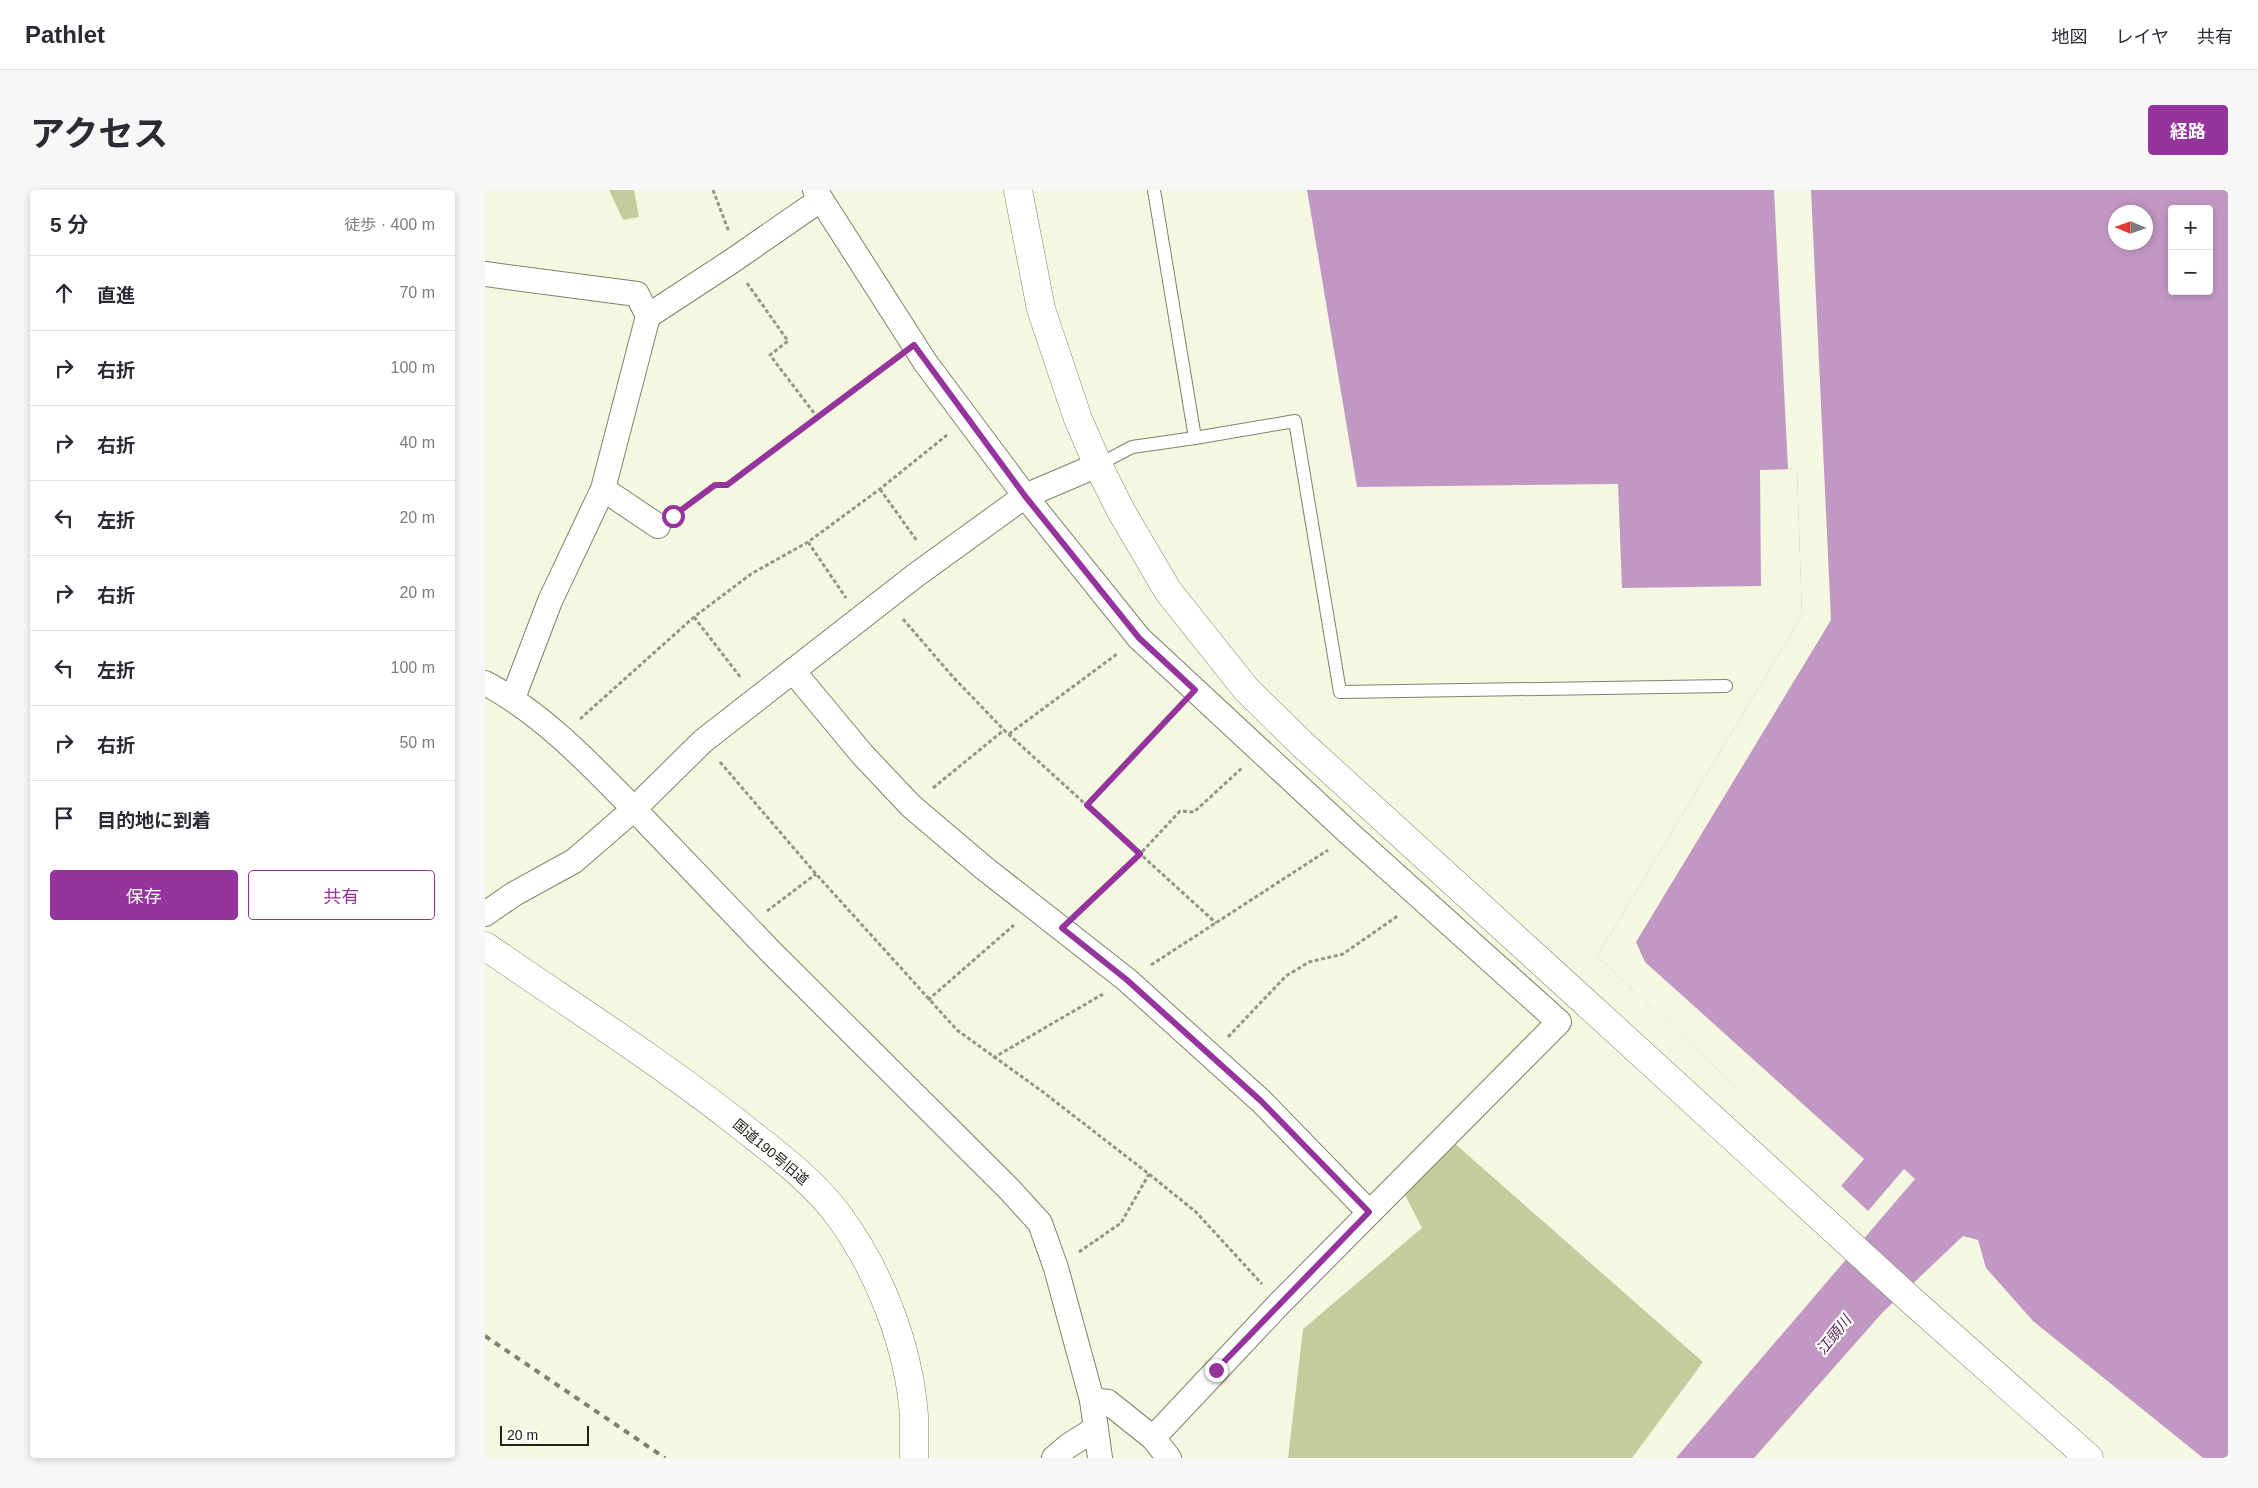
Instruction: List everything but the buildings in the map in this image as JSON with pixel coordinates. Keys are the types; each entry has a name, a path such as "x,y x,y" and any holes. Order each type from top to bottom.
{"street":[{"path":"1018,190 1041,309 1079,419 1098,465 1121,511 1168,592 1246,689 1302,744 1911,1300 2089,1458"},
{"path":"647,316 732,261 817,195 914,345 967,418 1025,496 1139,638 1351,835 1559,1022 1279,1303 1153,1438"},
{"path":"485,274 637,294 647,316 603,489 551,601 513,698"},
{"path":"485,914 514,894 574,861 634,809 703,741 933,563 1025,496 1098,465"},
{"path":"603,489 658,526"},
{"path":"793,671 862,754 911,806 985,868 1127,980 1261,1101 1369,1212"},
{"path":"485,683 513,698 566,740 746,926 1040,1223 1056,1268 1092,1400 1100,1458"},
{"name":"国道190号旧道","path":"485,946 693,1088 804,1178 838,1214 858,1243 889,1306 899,1340 913,1416 914,1458"},
{"path":"1092,1400 1108,1402 1153,1438 1169,1458"},
{"path":"1054,1458 1068,1446 1095,1429"}],"lane":[{"path":"1154,190 1195,438"},
{"path":"1098,465 1132,448 1295,421 1339,692 1726,686"}],"path":[{"path":"713,190 732,241 732,261 788,341 771,354 817,417"},
{"path":"658,526 715,485 727,485 914,345"},
{"path":"566,740 571,726 694,617 751,574 808,542 880,489 967,418"},
{"path":"880,489 933,563"},
{"path":"808,542 860,619"},
{"path":"886,600 953,677 1004,730 1217,923"},
{"path":"694,617 757,699"},
{"path":"1009,734 1139,638"},
{"path":"1087,805 1195,690"},
{"path":"911,806 1004,730"},
{"path":"703,741 817,874 928,1000 957,1030 993,1058 1043,1092 1196,1212 1279,1303"},
{"path":"1062,928 1140,854 1180,811 1194,812 1261,751"},
{"path":"993,1058 1127,980 1351,835"},
{"path":"746,926 817,874"},
{"path":"1211,1055 1286,976 1309,962 1343,954 1423,898"},
{"path":"928,1000 1035,907"},
{"path":"1056,1268 1121,1223 1149,1174"}],"green space":[{"path":"609,190 634,190 639,217 623,220"},
{"path":"1453,1142 1703,1362 1632,1458 1288,1458 1303,1329 1422,1228 1402,1189"}],"water":[{"name":"江頭川","path":"1307,190 2228,190 2228,1458 2203,1458 2033,1321 1986,1268 1978,1240 1963,1236 1883,1312 1754,1458 1676,1458 1915,1179 1904,1169 1868,1211 1597,956 1802,616 1797,469 1760,470 1761,586 1622,588 1618,484 1357,487"}],"pier":[{"path":"1774,190 1811,190 1831,620 1636,942 1645,962 1864,1159 1841,1186 1597,956 1802,616 1797,469 1788,469"}],"railway":[{"path":"485,1336 665,1458"}],"route":[{"path":"673,516 715,485 727,485 914,345 1025,496 1139,638 1195,690 1087,805 1140,854 1062,928 1127,980 1261,1101 1369,1212 1216,1370"}]}
